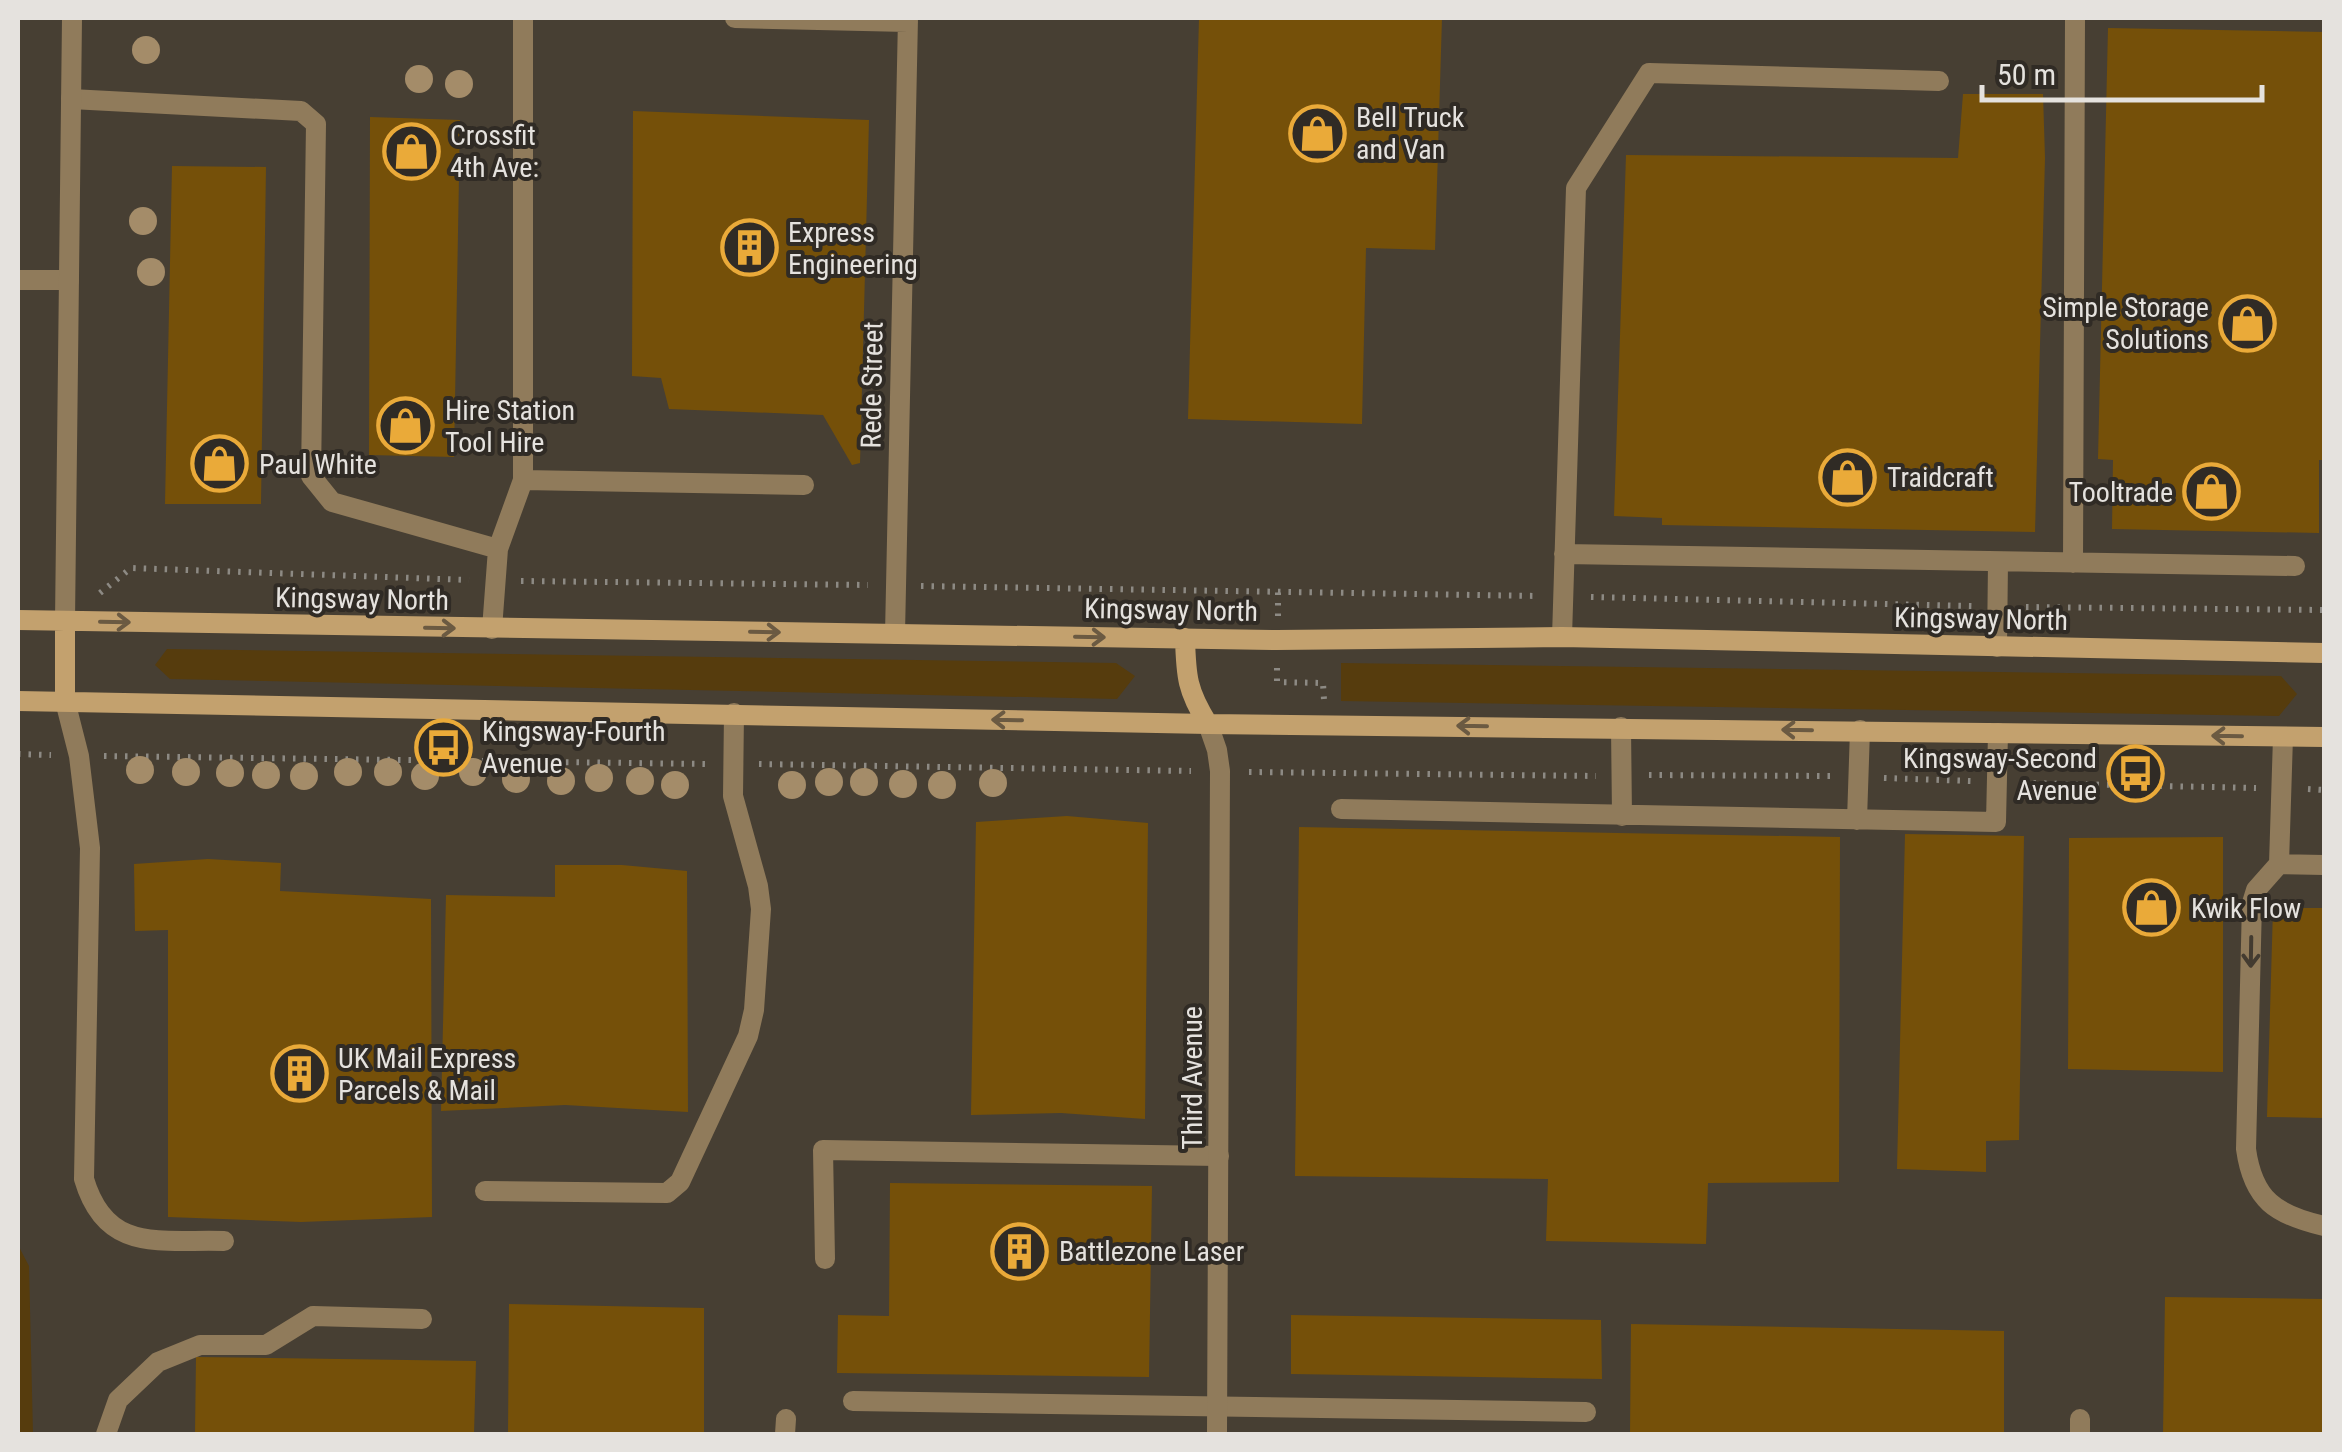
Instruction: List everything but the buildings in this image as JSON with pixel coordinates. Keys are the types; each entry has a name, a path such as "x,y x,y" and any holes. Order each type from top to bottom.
{"street":[{"path":"72,18 65,701 78,756 90,848 84,1179 92,1207 110,1227 138,1238 224,1240"},
{"path":"492,629 498,549 523,480 523,18"},
{"path":"735,18 908,20"},
{"path":"2072,563 2075,18"},
{"name":"Rede Street","path":"895,634 908,20"},
{"path":"1562,637 1576,188 1650,73 1939,81"},
{"path":"71,99 301,111 316,124 311,476 332,502 498,549"},
{"path":"18,280 69,280"},
{"path":"523,480 804,485"},
{"path":"1564,554 2295,566"},
{"path":"1996,648 1998,562"},
{"name":"Kingsway North","path":"18,620 1277,640 1562,637 2324,653"},
{"path":"1185,638 1186,680 1208,724"},
{"path":"18,701 1208,724 2324,738"},
{"path":"485,1191 667,1194 680,1182 748,1036 754,1010 761,910 733,796 734,714"},
{"name":"Third Avenue","path":"1208,724 1220,771 1217,1434"},
{"path":"1621,727 1622,816"},
{"path":"1857,820 1860,730"},
{"path":"1341,809 1996,822 1998,732"},
{"path":"2283,737 2279,864 2256,890 2252,903 2246,1148 2249,1172 2259,1192 2277,1210 2324,1226"},
{"path":"2279,864 2324,865"},
{"path":"824,1259 823,1150 1219,1156"},
{"path":"106,1434 118,1400 145,1374 158,1362 200,1345 266,1345 313,1316 422,1320"},
{"path":"854,1401 1586,1412"}],"path":[{"path":"895,585 2324,610"},
{"path":"1278,592 1277,682 1323,683 1323,772"},
{"path":"18,754 1859,777 2324,790"}],"shaded area":[{"path":"18,18 2324,18 2324,1434 18,1434"},
{"path":"167,649 1116,663 1135,676 1117,699 170,679 155,665"},
{"path":"1341,663 2281,676 2297,694 2279,716 1341,701"},
{"path":"18,1245 29,1266 33,1434 18,1434"}],"place":[{"name":"Bell Truck and Van","path":"1317,133"},
{"name":"Crossfit 4th Ave:","path":"411,151"},
{"name":"Express Engineering","path":"749,248"},
{"name":"Simple Storage Solutions","path":"2248,323"},
{"name":"Hire Station Tool Hire","path":"406,426"},
{"name":"Paul White","path":"220,464"},
{"name":"Traidcraft","path":"1848,477"},
{"name":"Tooltrade","path":"2212,492"},
{"name":"Kingsway-Fourth Avenue","path":"443,747"},
{"name":"Kingsway-Second Avenue","path":"2136,774"},
{"name":"Kwik Flow","path":"2152,908"},
{"name":"UK Mail Express Parcels & Mail","path":"299,1074"},
{"name":"Battlezone Laser","path":"1020,1251"}]}
